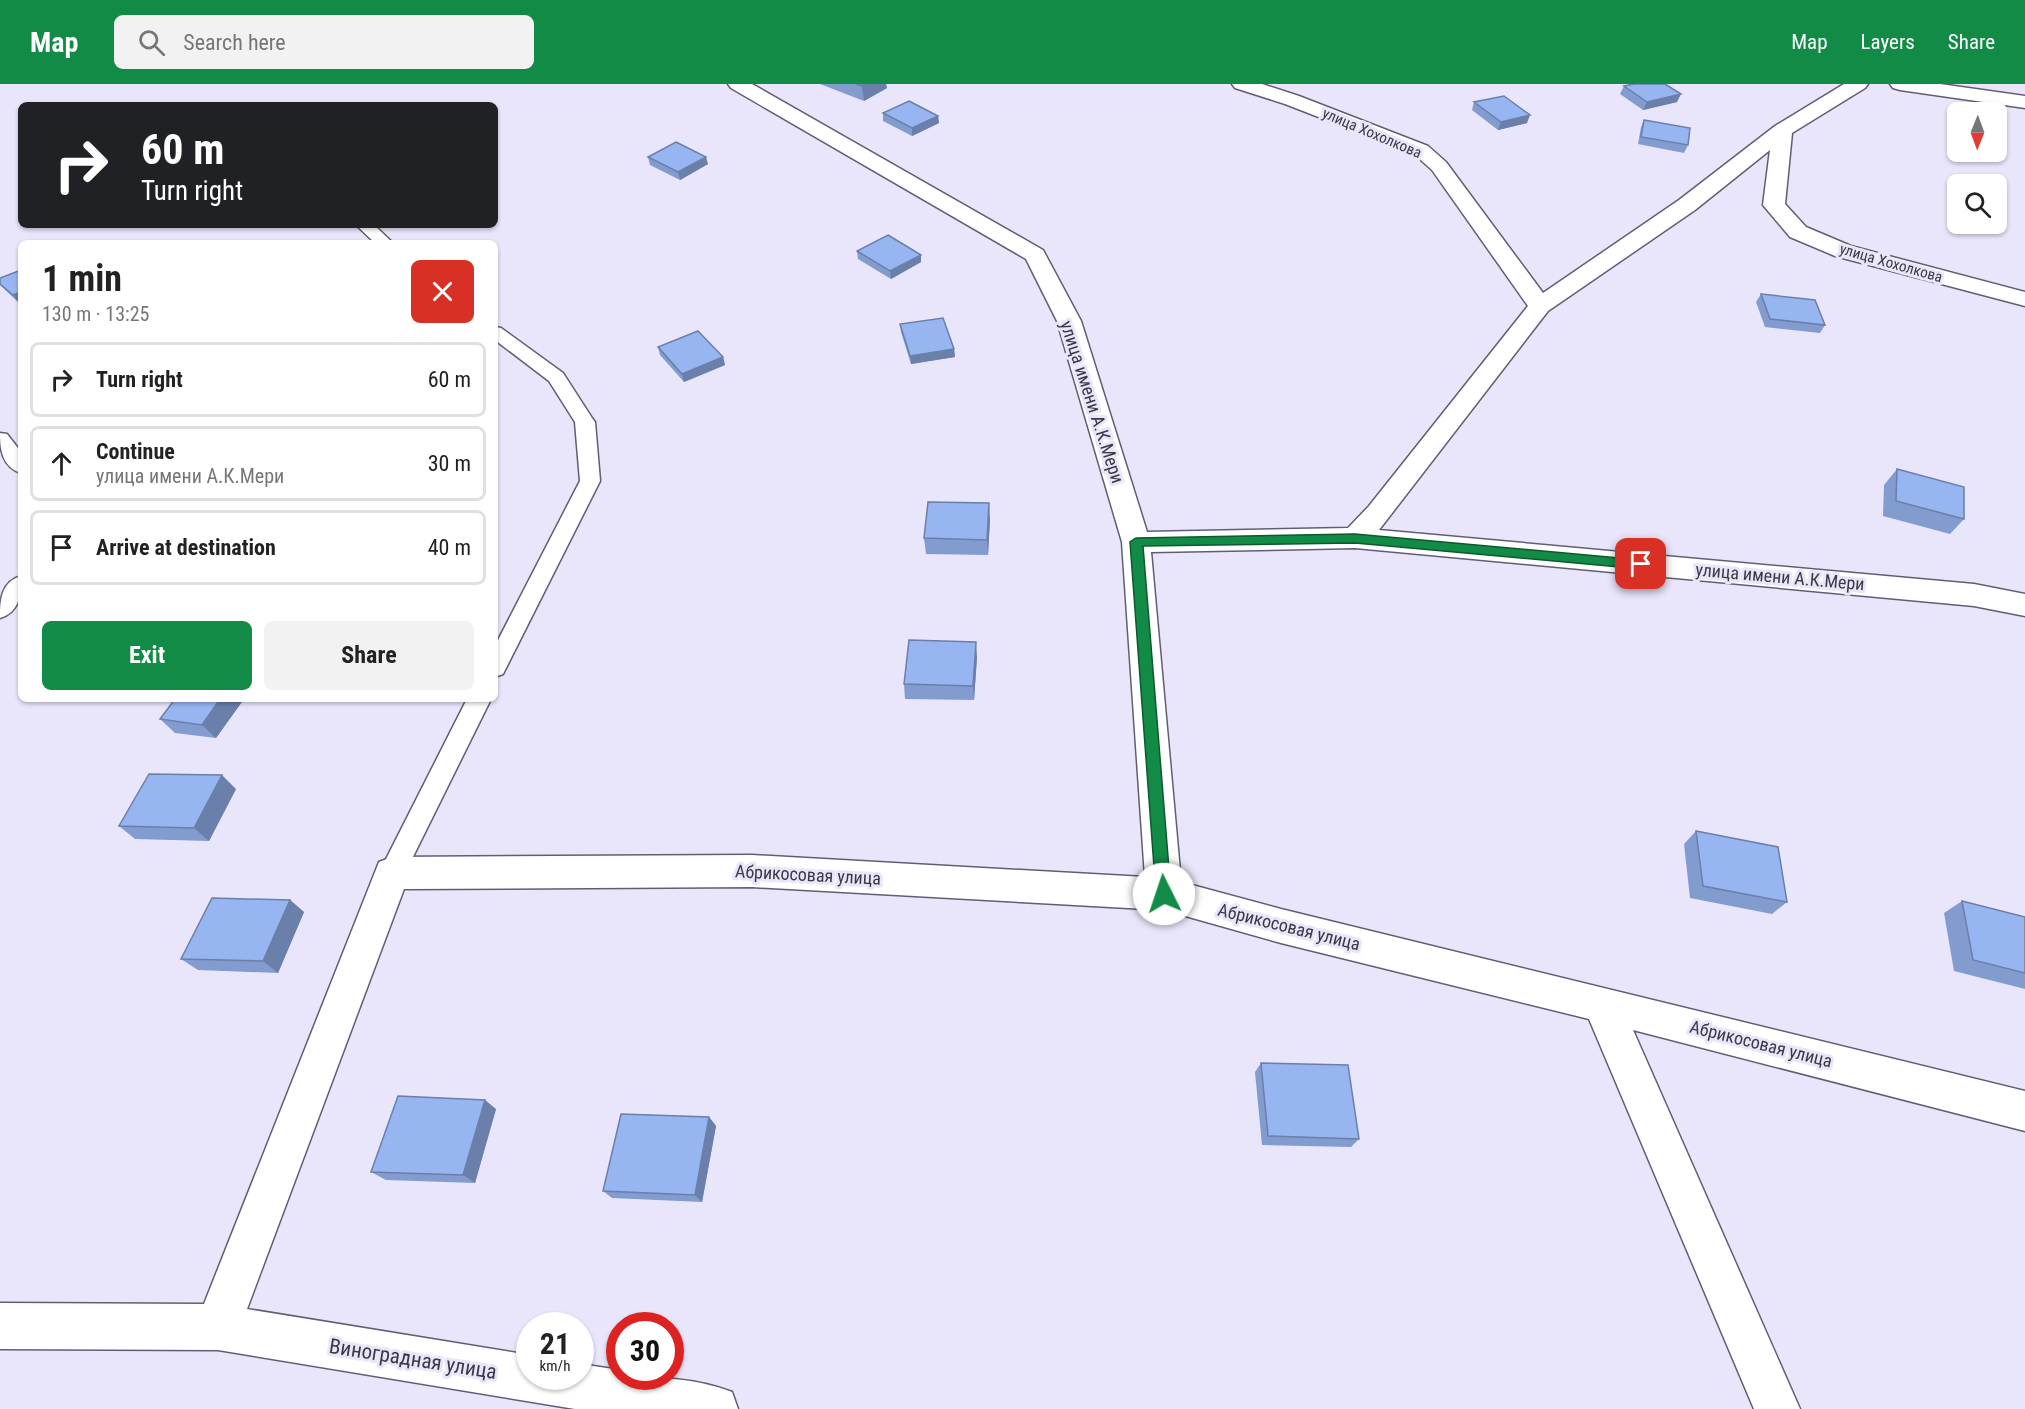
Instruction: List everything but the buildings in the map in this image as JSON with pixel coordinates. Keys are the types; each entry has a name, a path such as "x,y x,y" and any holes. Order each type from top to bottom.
{"street":[{"name":"улица имени А.К.Мери","path":"738,84 1035,255 1069,321 1136,542 1164,894"},
{"name":"улица Хохолкова","path":"1242,84 1292,99 1421,150 1439,166 1540,306"},
{"path":"1355,538 1379,513 1540,306 1687,205 1782,130 1858,84"},
{"path":"1900,84 2025,102"},
{"name":"улица Хохолкова","path":"1782,130 1774,205 1798,232 1843,252 2025,299"},
{"name":"улица имени А.К.Мери","path":"1136,542 1355,538 1962,594 2025,605"},
{"name":"Абрикосовая улица","path":"392,873 752,871 1164,894 1281,926 2025,1111"},
{"path":"218,1327 392,873"},
{"path":"1602,1004 1777,1409"},
{"name":"Виноградная улица","path":"21,1326 218,1327 715,1409"}],"lane":[{"path":"368,228 382,240"},
{"path":"498,334 556,377 585,422 590,481 498,662"},
{"path":"0,438 18,462"},
{"path":"0,610 18,588"},
{"path":"392,873 478,702"},
{"path":"0,1314 21,1326"}],"route":[{"path":"1164,894 1136,542 1355,538 1641,564"}]}
